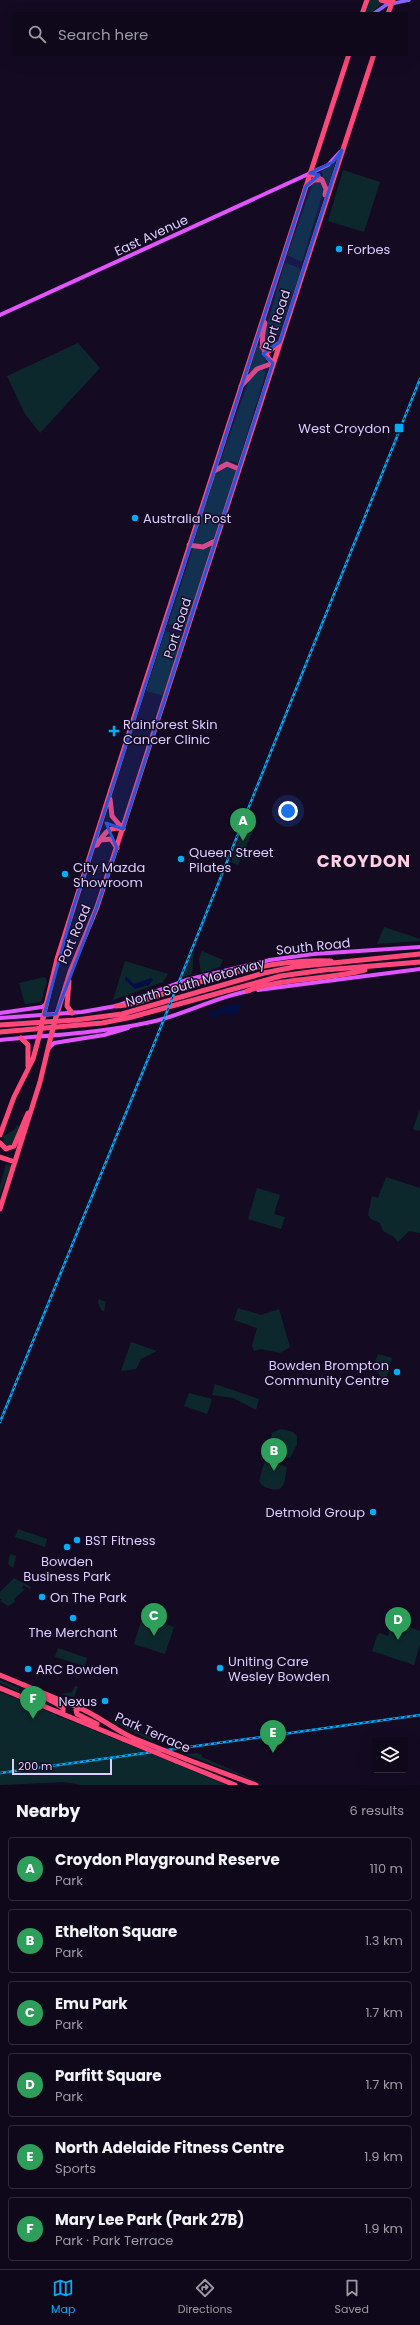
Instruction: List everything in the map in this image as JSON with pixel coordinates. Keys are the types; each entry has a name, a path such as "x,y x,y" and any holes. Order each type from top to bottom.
{"highway":[{"path":"363,12 367,0"},
{"path":"382,0 392,2 389,12"},
{"name":"Port Road","path":"0,1135 14,1097 28,1069 39,1035 57,959 189,545 348,56"},
{"name":"Port Road","path":"0,1209 32,1108 56,1016 70,972 95,913 117,848 215,541 373,56"},
{"path":"310,173 322,180 326,189 326,199"},
{"path":"306,186 314,180 322,180"},
{"path":"241,386 257,369 273,363 265,355 262,347 261,339 265,323 263,320"},
{"path":"262,347 269,351 280,342"},
{"path":"214,472 227,464 239,469"},
{"path":"189,545 203,547 215,541"},
{"path":"111,792 112,815 116,824 123,829"},
{"path":"94,846 101,840 103,834 110,830 123,829"},
{"path":"101,840 112,839 117,848"},
{"name":"North South Motorway","path":"0,1025 76,1020 122,1014 250,976 294,967 420,954"},
{"path":"116,1006 137,1003 215,978 274,963 308,960 349,961"},
{"name":"North South Motorway","path":"0,1032 102,1023 151,1013 281,976 420,962"},
{"path":"248,991 261,986 297,979 346,974 378,966"},
{"path":"70,972 67,1004 68,1010 72,1013"},
{"path":"21,1038 28,1045 28,1069"},
{"path":"0,1143 6,1148 14,1146 23,1122 32,1108"},
{"path":"0,1157 15,1162"},
{"name":"Park Terrace","path":"0,1675 66,1703 76,1704 133,1738 256,1785"},
{"name":"Park Terrace","path":"1,1687 236,1785"},
{"path":"30,1688 43,1698 60,1705 63,1708 63,1714"},
{"path":"76,1704 77,1714 80,1717 107,1729 116,1736"}],"main road":[{"path":"376,12 392,2 409,0"},
{"name":"East Avenue","path":"0,315 333,162 342,150"},
{"name":"South Road","path":"0,1018 56,1016 116,1006 186,980 256,963 314,954 420,947"},
{"path":"48,1051 53,1043 107,1034 167,1018 248,991 420,969"},
{"path":"0,1013 42,1007 47,1002"},
{"path":"0,1040 134,1026"}],"highlighted area":[{"path":"342,150 280,342 263,354 273,363 123,829 106,823 117,848 97,907 56,1014 44,1015 73,909 306,186 319,175 310,173 333,162"}],"green space":[{"path":"369,0 377,0 382,3 372,12 366,12"},
{"path":"335,164 328,186 322,177 323,175 321,170"},
{"path":"343,170 380,182 364,232 328,221"},
{"path":"315,182 321,184 323,192 302,262 287,255 312,185"},
{"path":"286,263 299,268 301,271 275,344 272,348 267,348 263,340 284,265"},
{"path":"78,343 100,368 40,433 25,414 7,376"},
{"path":"258,344 266,359 265,363 248,373"},
{"path":"265,366 263,371 266,372 238,463 231,461 219,465 249,380 254,373"},
{"path":"227,465 237,470 215,537 202,545 194,543 213,478 220,468"},
{"path":"213,544 185,629 168,624 193,548"},
{"path":"165,631 183,637 164,696 146,691"},
{"path":"247,817 257,822 238,865 231,862"},
{"path":"384,927 420,939 420,941 377,944"},
{"path":"194,950 192,974 183,977"},
{"path":"202,951 223,960 220,967 201,973 199,959"},
{"path":"125,961 168,974 163,982 113,1000"},
{"path":"45,977 47,981 41,1002 25,1004 19,983"},
{"path":"420,1109 420,1130 418,1131 413,1129"},
{"path":"17,1125 19,1126 16,1138 7,1147 3,1144 4,1136 15,1129"},
{"path":"6,1164 11,1166 0,1195 0,1185"},
{"path":"386,1177 420,1188 420,1233 409,1231 398,1242 394,1237 383,1231 380,1223 371,1219 368,1215 372,1196 378,1198"},
{"path":"257,1188 280,1195 274,1214 285,1217 281,1229 248,1219"},
{"path":"99,1299 106,1302 104,1311 101,1310 98,1302"},
{"path":"238,1308 261,1315 279,1309 290,1347 280,1353 261,1349 254,1351 252,1345 257,1328 234,1320"},
{"path":"131,1342 157,1351 141,1359 136,1369 121,1371"},
{"path":"378,1354 392,1358 385,1383 376,1370 378,1367 374,1365"},
{"path":"215,1384 259,1399 256,1410 233,1398 212,1395"},
{"path":"189,1393 212,1399 207,1414 184,1406"},
{"path":"281,1429 293,1432 297,1436 297,1444 290,1458 269,1451 272,1433"},
{"path":"265,1460 287,1467 284,1484 280,1489 274,1490 268,1488 259,1481"},
{"path":"18,1529 47,1539 45,1547 15,1537"},
{"path":"10,1554 16,1556 13,1568 8,1564"},
{"path":"14,1578 31,1587 30,1589 23,1585 22,1588 25,1589 14,1599 15,1602 8,1606 0,1601 2,1599 0,1599 0,1592"},
{"path":"145,1617 174,1627 165,1654 134,1644 141,1621"},
{"path":"392,1621 420,1631 420,1644 414,1665 372,1651 377,1636 380,1633 388,1636"},
{"path":"58,1648 87,1658 85,1666 55,1657"},
{"path":"0,1680 19,1688 19,1692 0,1683"},
{"path":"75,1686 78,1687 74,1697 61,1694 72,1692"},
{"path":"23,1689 58,1706 60,1709 21,1692"},
{"path":"0,1692 227,1785 81,1785 64,1782 0,1785"},
{"path":"111,1719 154,1739 152,1741 110,1720"},
{"path":"196,1753 202,1755 202,1757 266,1785 185,1754"}],"shaded area":[{"path":"126,976 134,984 151,978 153,980 149,985 135,989 125,980"},
{"path":"228,1005 241,1005 239,1011 233,1015 220,1013 215,1018 206,1015"}],"railway":[{"path":"0,1422 152,1049 420,379"},
{"path":"0,1773 420,1715"}],"place":[{"name":"Forbes","path":"339,249"},
{"name":"West Croydon","path":"399,428"},
{"name":"Australia Post","path":"135,518"},
{"name":"Rainforest Skin Cancer Clinic","path":"114,731"},
{"name":"Croydon Playground Reserve","path":"243,841"},
{"name":"Queen Street Pilates","path":"181,859"},
{"name":"City Mazda Showroom","path":"65,874"},
{"name":"Bowden Brompton Community Centre","path":"397,1372"},
{"name":"Ethelton Square","path":"274,1471"},
{"name":"Detmold Group","path":"373,1512"},
{"name":"BST Fitness","path":"77,1540"},
{"name":"Bowden Business Park","path":"67,1547"},
{"name":"On The Park","path":"42,1597"},
{"name":"The Merchant","path":"73,1618"},
{"name":"Emu Park","path":"154,1636"},
{"name":"Parfitt Square","path":"398,1640"},
{"name":"Uniting Care Wesley Bowden","path":"220,1668"},
{"name":"ARC Bowden","path":"28,1669"},
{"name":"Nexus","path":"105,1701"},
{"name":"Mary Lee Park (Park 27B)","path":"33,1719"},
{"name":"North Adelaide Fitness Centre","path":"273,1753"}],"district":[{"name":"CROYDON","path":"364,861"}]}
